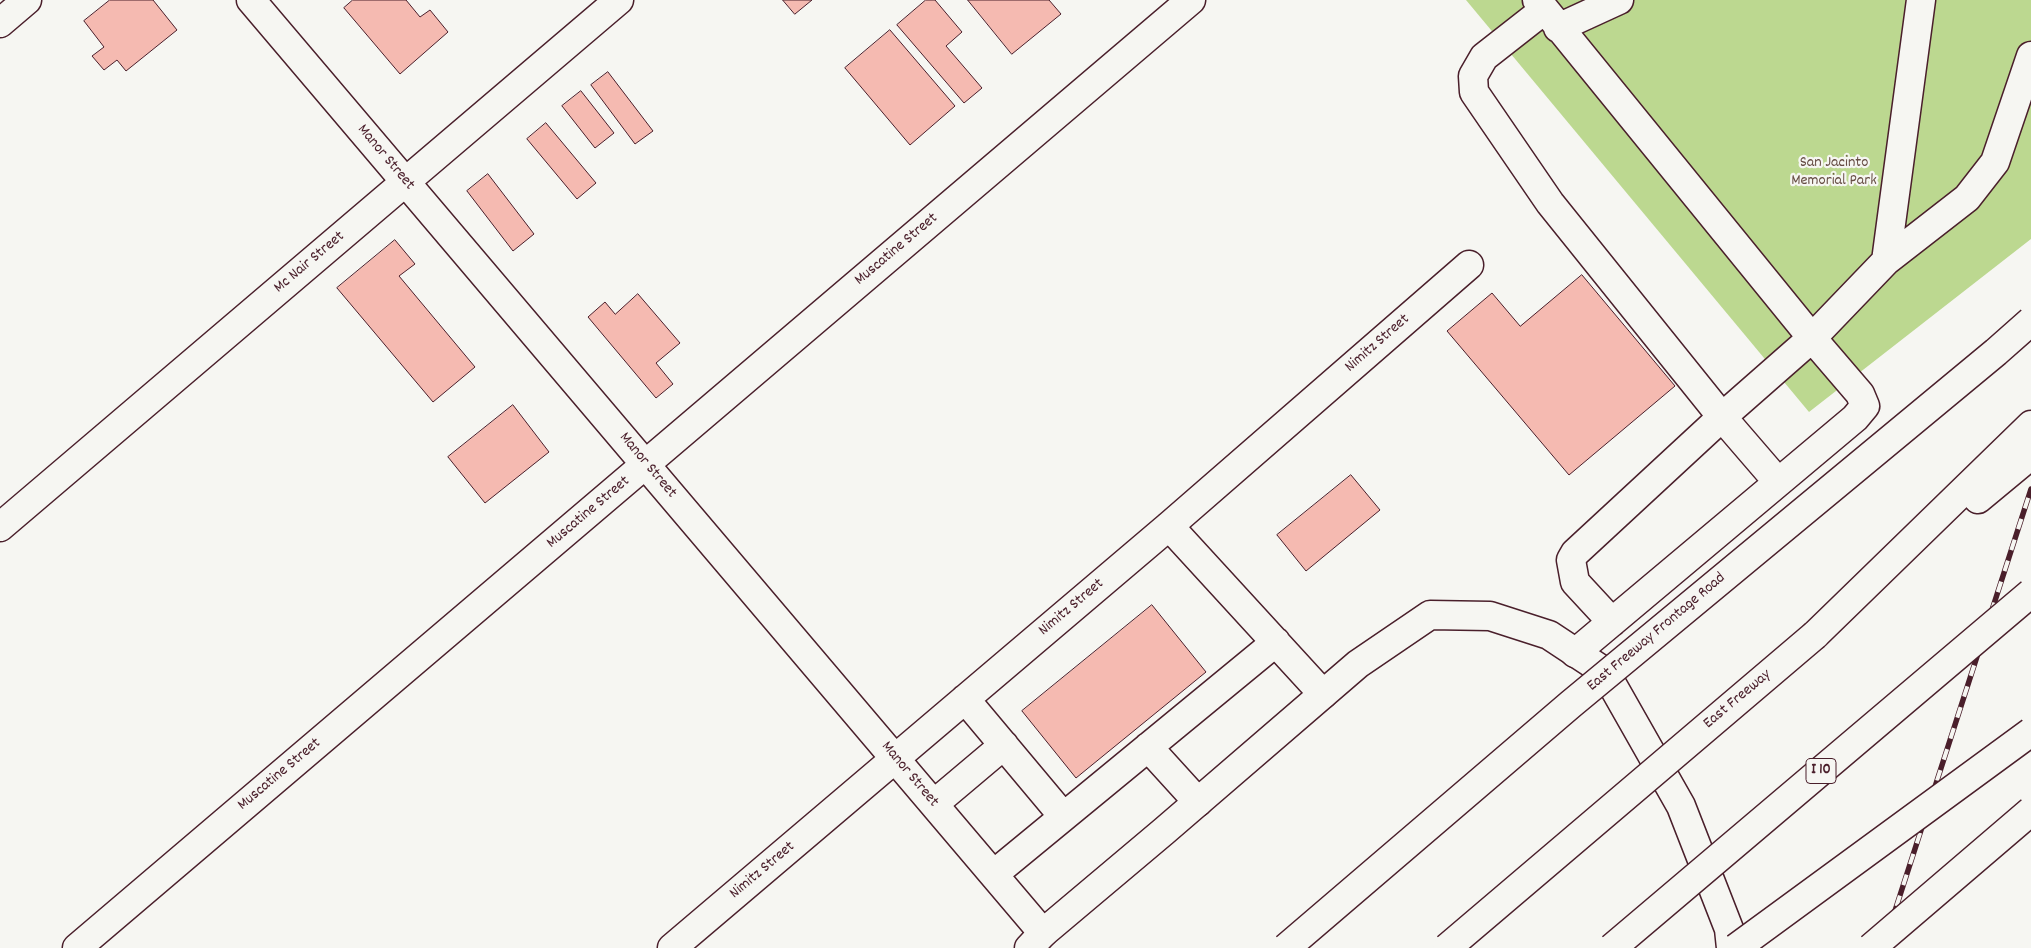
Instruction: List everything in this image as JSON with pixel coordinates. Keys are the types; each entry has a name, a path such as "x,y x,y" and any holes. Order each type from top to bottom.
{"main road":[{"path":"0,23 27,0"},
{"name":"Manor Street","path":"251,0 994,874 1036,940"},
{"name":"Mc Nair Street","path":"0,527 619,0"},
{"name":"Muscatine Street","path":"77,948 1191,0"},
{"path":"1619,0 1546,13 1484,57 1473,76 1474,92 1550,203 1722,417 1778,482"},
{"path":"1886,261 1921,0"},
{"path":"1546,13 1860,394 1865,406 1855,418 1576,653"},
{"path":"1612,622 1575,582 1570,560 1575,553 1722,417 1812,338 1886,261 1967,198 1995,162 2031,56"},
{"name":"Nimitz Street","path":"672,948 1169,526 1469,265"},
{"name":"East Freeway Frontage Road","path":"1286,948 1571,704 2031,321"},
{"path":"1815,635 2031,425"},
{"name":"East Freeway","path":"1447,948 1815,635 2031,455"},
{"path":"1169,526 1324,694"},
{"name":"I 10","path":"1612,948 2031,593"},
{"path":"1036,940 1358,664 1430,615 1490,616 1549,635 1605,672 1681,806 1729,929 1731,948"},
{"path":"994,874 1276,642"},
{"path":"965,699 1064,816"},
{"path":"1736,948 2031,732"},
{"path":"934,804 1004,745"},
{"path":"1148,747 1198,802"},
{"path":"1871,948 2031,811"}],"green space":[{"name":"San Jacinto Memorial Park","path":"1466,0 2031,0 2031,239 1809,412"}],"building":[{"path":"110,0 153,0 177,30 126,71 117,60 104,70 92,56 104,47 84,21"},
{"path":"353,0 406,0 420,17 430,10 448,32 400,74 344,8"},
{"path":"783,0 812,0 795,14"},
{"path":"926,0 935,0 962,32 946,46 982,88 964,103 897,25"},
{"path":"968,0 1049,0 1061,14 1012,54"},
{"path":"890,30 955,106 910,145 845,68"},
{"path":"608,72 653,131 635,144 591,85"},
{"path":"581,91 614,133 595,148 562,106"},
{"path":"546,123 596,183 577,199 527,139"},
{"path":"488,174 534,234 513,251 467,191"},
{"path":"395,240 415,264 399,276 475,367 433,402 337,288"},
{"path":"1582,275 1675,386 1569,475 1447,331 1492,293 1520,326"},
{"path":"638,294 680,343 656,363 673,384 656,398 588,317 605,302 615,314"},
{"path":"513,405 549,452 485,503 448,457"},
{"path":"1351,475 1380,510 1306,571 1277,535"},
{"path":"1152,605 1206,672 1076,778 1022,711"}],"railway":[{"path":"1883,948 2031,489"}]}
